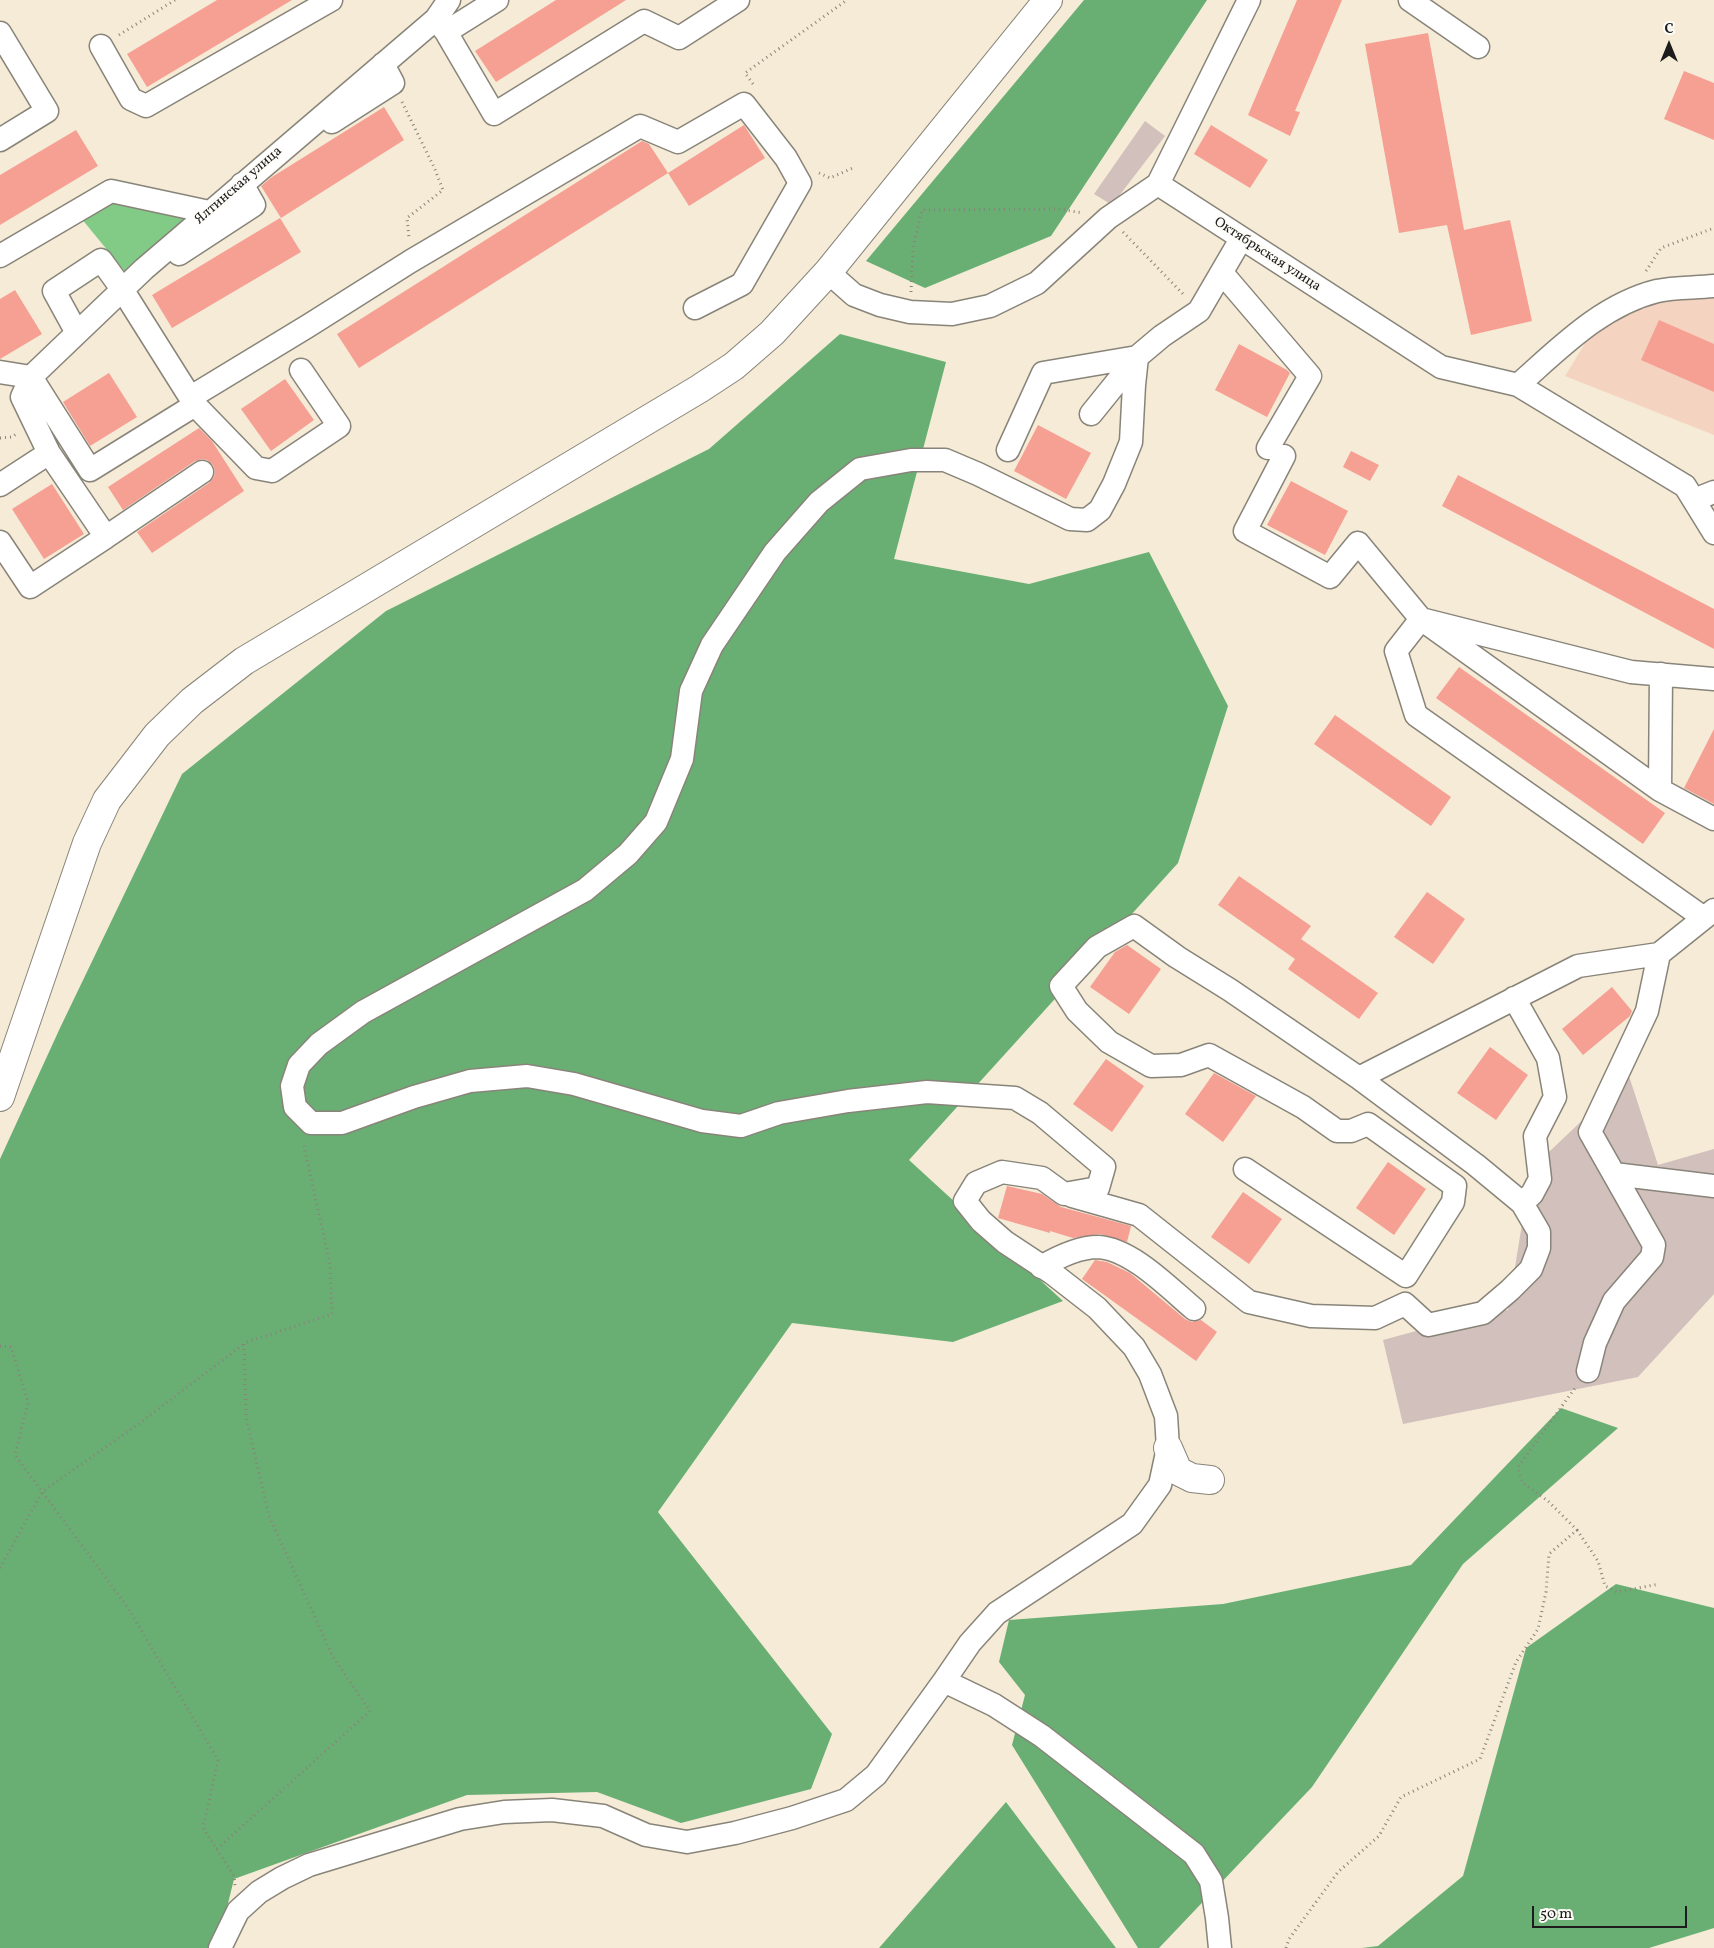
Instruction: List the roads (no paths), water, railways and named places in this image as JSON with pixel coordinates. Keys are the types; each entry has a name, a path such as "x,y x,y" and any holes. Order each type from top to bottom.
{"main road":[{"path":"0,1097 87,843 107,800 157,735 192,701 244,661 699,389 734,366 772,333 828,272 1048,0"},
{"path":"1168,1448 1178,1471 1192,1478 1210,1480"}],"street":[{"path":"101,46 131,99 146,106 331,0"},
{"name":"Ялтинская улица","path":"31,376 144,268 262,167 388,73 445,14 498,0"},
{"path":"445,14 494,114 644,21 679,38 738,0"},
{"path":"828,272 854,295 880,305 910,312 952,314 990,306 1037,283 1108,218 1158,184 1249,0"},
{"path":"1410,0 1478,47"},
{"path":"0,33 47,111 0,140"},
{"path":"31,376 90,470 193,401 411,261 640,126 678,142 744,104 786,158 800,183 742,284 695,308"},
{"path":"144,268 149,274 254,205 242,184"},
{"name":"Октябрьская улица","path":"1158,184 1441,367 1518,386 1704,496 1714,533"},
{"path":"0,256 111,192 209,212"},
{"path":"1091,414 1137,357 1162,336 1199,311 1241,239"},
{"path":"77,332 54,291 101,260 122,289 193,401 256,468 272,472 339,426 301,370"},
{"path":"1222,273 1310,376 1276,452 1245,531 1330,578 1358,543 1422,619 1660,790 1714,819"},
{"path":"1518,386 1572,338 1613,308 1657,291 1714,286"},
{"path":"1008,450 1043,373 1137,357"},
{"path":"1064,1194 1098,1188 1104,1167 1040,1113 1015,1098 927,1092 848,1101 779,1113 741,1126 702,1121 574,1084 527,1076 470,1081 414,1096 342,1123 311,1123 295,1107 292,1086 299,1064 318,1044 364,1012 585,890 628,854 656,822 672,785 682,759 691,691 712,645 775,552 819,502 860,469 911,460 946,460 1070,519 1087,520 1100,510 1114,484 1131,442 1137,357"},
{"path":"0,372 31,376"},
{"path":"31,376 22,397 50,453 106,537"},
{"path":"0,485 50,453"},
{"path":"0,542 30,587 202,472"},
{"path":"1422,619 1631,672 1714,679"},
{"path":"1359,1078 1578,966 1659,954 1709,914 1416,715 1396,651 1422,619"},
{"path":"1660,790 1661,674"},
{"path":"1134,926 1177,957 1230,990 1359,1078 1476,1165 1522,1203 1539,1232 1538,1248 1531,1269 1483,1313 1428,1325 1405,1304 1406,1276 1453,1202 1455,1186 1446,1177 1368,1124 1351,1131 1336,1131 1303,1106 1209,1055 1181,1065 1151,1066 1109,1042 1077,1011 1061,986 1097,946 1134,926"},
{"path":"1588,1371 1595,1343 1614,1301 1652,1257 1654,1245 1590,1132 1647,1011 1659,954"},
{"path":"1514,998 1548,1058 1555,1097 1535,1136 1540,1179 1532,1194 1522,1203"},
{"path":"1245,1170 1406,1276"},
{"path":"220,1948 238,1911 259,1892 309,1865 460,1819 504,1812 552,1810 603,1816 646,1835 687,1842 735,1833 846,1800 876,1775 970,1643 997,1613 1132,1524 1160,1485 1168,1448 1166,1416 1150,1374 1134,1347 1097,1308 1052,1273 1041,1268 1005,1242 981,1221 965,1201 976,1183 1002,1172 1042,1178 1064,1194 1139,1214 1249,1302 1311,1316 1375,1318 1405,1304"},
{"path":"1614,1174 1714,1186"},
{"path":"1041,1268 1063,1254 1090,1248 1102,1248 1120,1253 1142,1265 1194,1309"},
{"path":"944,1681 994,1705 1042,1736 1194,1854 1211,1881 1218,1918 1220,1948"}]}
